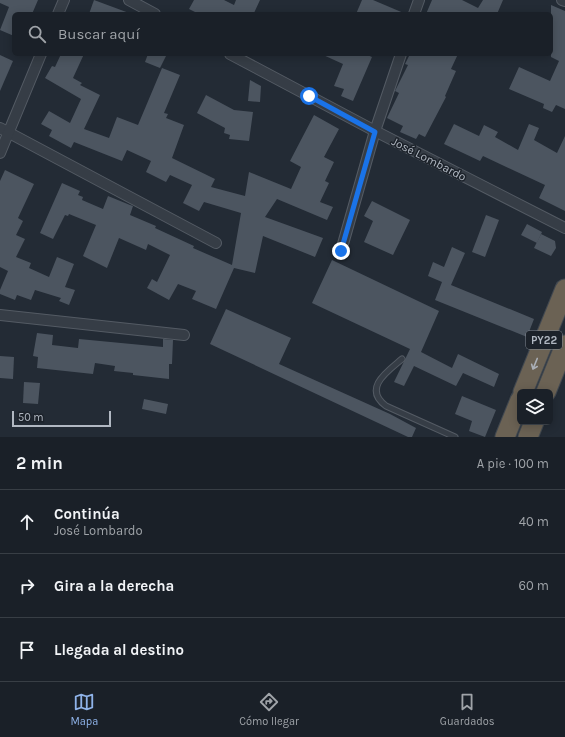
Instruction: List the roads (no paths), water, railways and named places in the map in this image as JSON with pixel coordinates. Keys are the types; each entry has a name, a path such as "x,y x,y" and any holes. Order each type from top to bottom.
{"highway":[{"name":"PY22","path":"524,389 565,289"},
{"name":"PY22","path":"547,389 565,345"},
{"path":"505,437 517,407"},
{"path":"528,437 533,425"}],"street":[{"path":"59,12 64,0"},
{"path":"129,0 151,12"},
{"path":"415,12 419,0"},
{"path":"0,153 4,130 40,56"},
{"name":"José Lombardo","path":"234,56 375,132 565,228"},
{"path":"341,251 375,132 400,56"},
{"path":"4,130 216,243"},
{"path":"0,315 184,335"}],"lane":[{"path":"402,359 382,375 377,384 376,392 380,402 454,437"}]}
